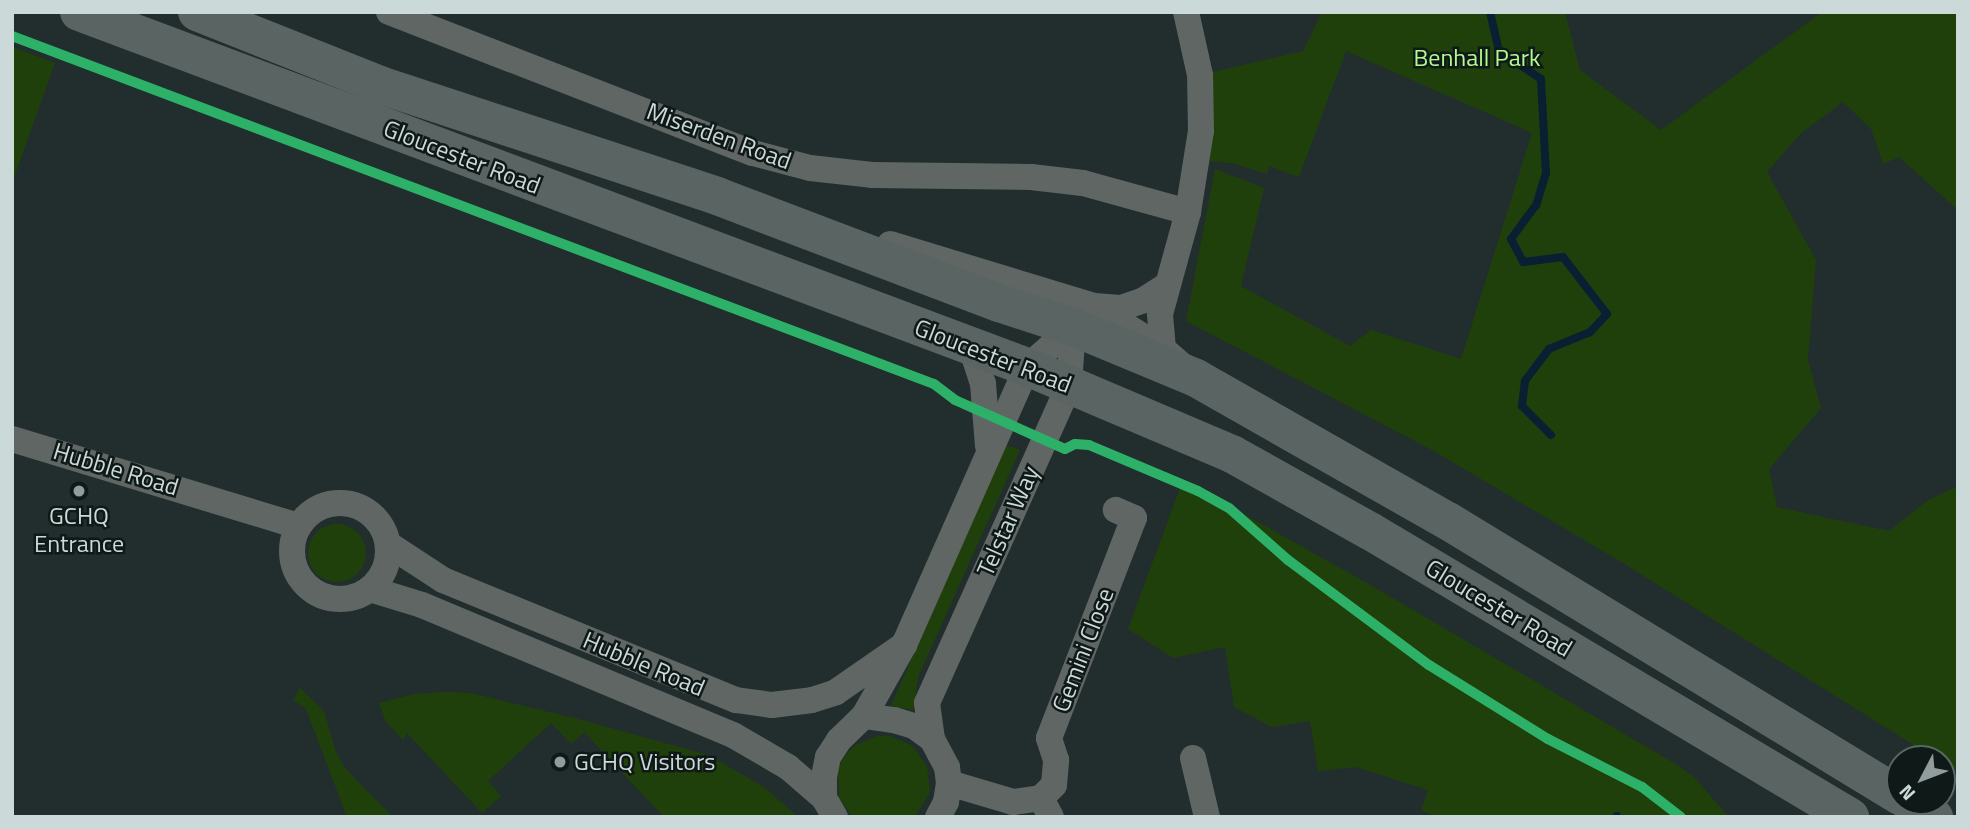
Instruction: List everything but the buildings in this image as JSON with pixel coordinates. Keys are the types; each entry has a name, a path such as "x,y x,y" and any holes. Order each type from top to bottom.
{"highway":[{"name":"Gloucester Road","path":"79,12 1027,367 1232,454 1370,531 1850,817"},
{"name":"Gloucester Road","path":"197,12 380,85 1083,316 1447,521 1886,788"}],"street":[{"name":"Miserden Road","path":"389,12 753,153 810,168 872,175 1031,177 1083,183 1188,212"},
{"path":"1163,349 1160,314 1188,212 1202,103 1195,45 1186,12"},
{"path":"1083,316 1144,300 1167,285"},
{"path":"1083,316 1163,349 1196,378"},
{"name":"Telstar Way","path":"829,807 824,776 828,757 839,740 864,716 904,645 1027,367 1083,316"},
{"name":"Telstar Way","path":"949,783 947,766 932,738 927,703 1069,385 1083,316"},
{"path":"971,347 983,384 988,455"},
{"name":"Hubble Road","path":"12,439 299,526"},
{"path":"343,503 368,511 377,520 388,544 385,569 369,589 344,599 321,595 308,586 294,563 294,538 299,526 318,508 343,503"},
{"name":"Gemini Close","path":"949,783 1013,802 1046,807 1055,785 1056,760 1049,738 1134,518 1116,510"},
{"name":"Hubble Road","path":"388,544 443,580 736,700 772,705 812,700 836,692 904,645"},
{"name":"Hubble Road","path":"369,589 422,606 733,735 788,767 829,807"},
{"path":"864,716 894,719 914,726 932,738"},
{"path":"1193,758 1207,817"},
{"path":"938,817 946,802 949,783"}],"green space":[{"name":"Benhall Park","path":"1322,12 1565,12 1580,70 1661,130 1822,12 1958,12 1958,210 1899,157 1883,164 1871,129 1843,102 1800,134 1767,172 1816,260 1808,360 1821,408 1769,469 1777,507 1889,531 1928,500 1958,486 1958,772 1956,745 1914,745 1623,563 1432,450 1186,321 1215,169 1264,188 1241,286 1350,346 1371,330 1461,359 1532,133 1346,51 1299,177 1269,166 1267,174 1235,164 1197,159 1200,75 1303,51"},
{"path":"12,47 55,63 12,183"},
{"path":"1006,445 1020,450 918,677 913,710 891,706"},
{"path":"1183,480 1374,587 1677,765 1694,777 1729,817 1437,817 1421,810 1428,790 1356,767 1318,771 1310,721 1272,727 1234,707 1225,647 1173,658 1128,629"},
{"path":"331,524 343,524 358,532 366,547 366,559 358,574 343,582 331,582 316,574 308,559 308,547 316,532"},
{"path":"300,688 324,711 336,752 345,768 393,817 347,817 306,709 293,700"},
{"path":"471,693 708,755 764,787 798,817 664,817 584,732 571,744 551,723 488,781 501,796 482,813 407,733 403,740 386,722 379,703 414,694"},
{"path":"877,736 890,736 913,746 927,767 930,792 915,817 852,817 839,797 838,769 844,757 854,746"}],"waterway":[{"path":"1490,12 1499,51 1541,79 1546,173 1536,205 1511,239 1523,262 1563,257 1607,314 1590,332 1549,349 1525,381 1522,406 1551,435"}],"cycle path":[{"path":"12,36 934,384 955,400 1065,449 1075,444 1089,445 1198,491 1229,508 1288,560 1429,665 1548,739 1642,787 1681,817"}],"place":[{"name":"GCHQ Entrance","path":"79,491"},
{"name":"GCHQ Visitors","path":"560,762"}]}
